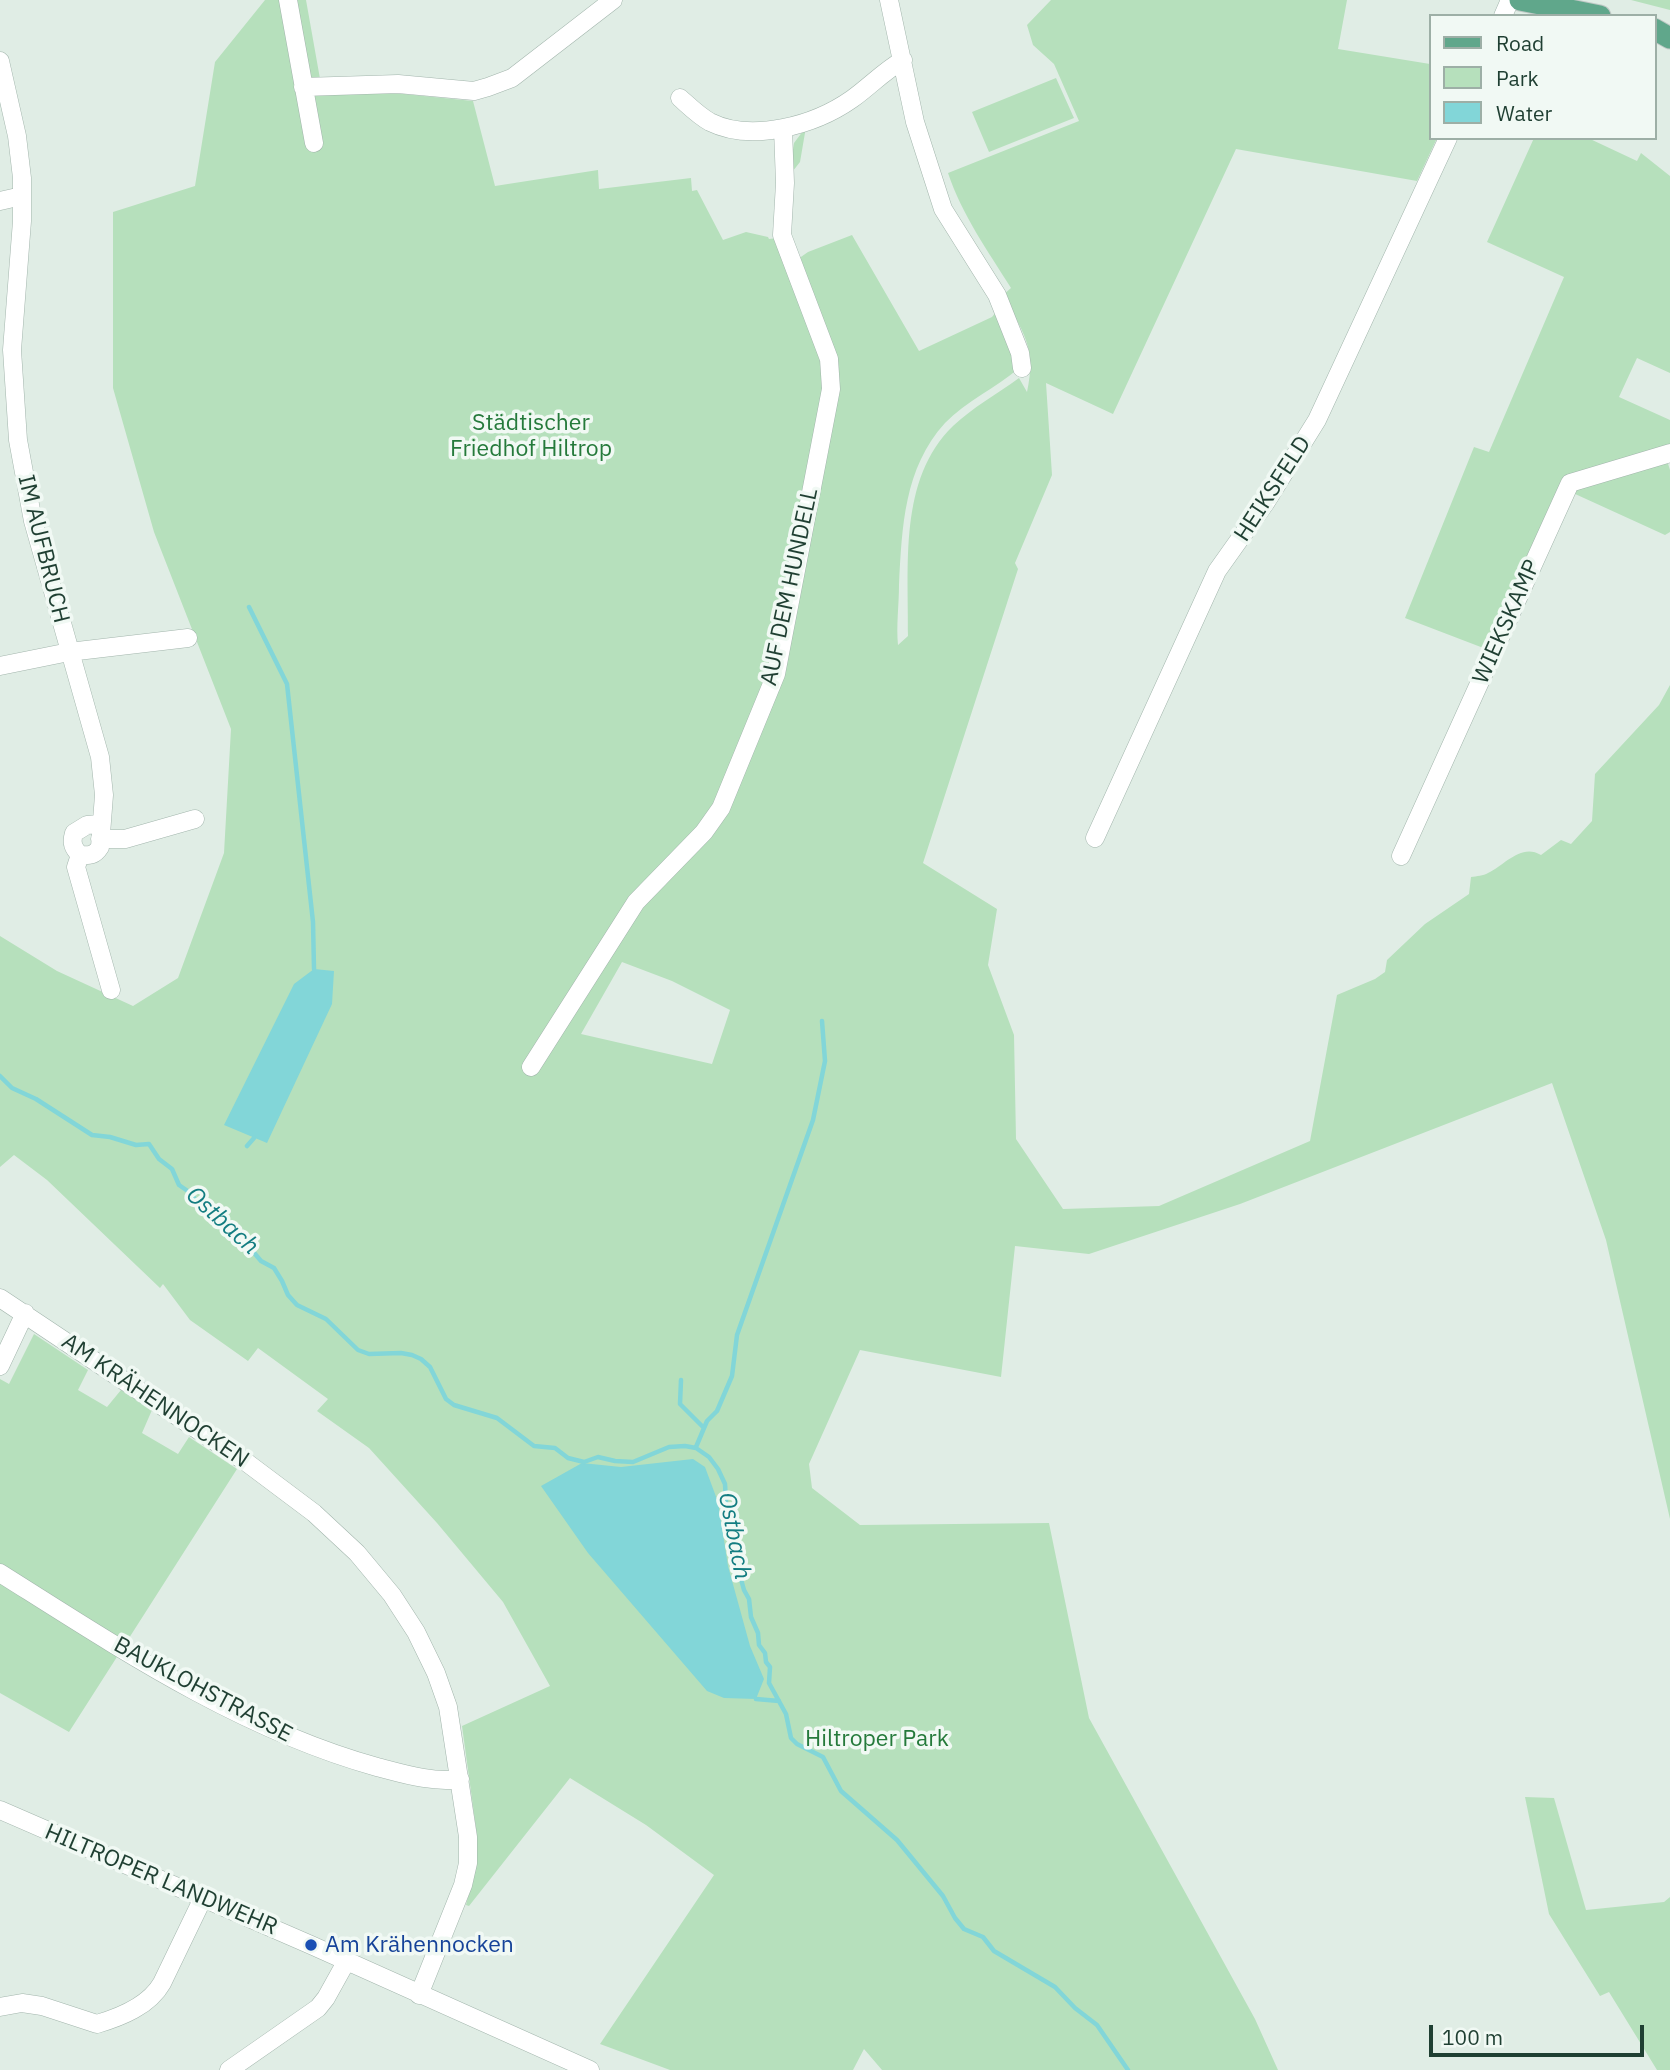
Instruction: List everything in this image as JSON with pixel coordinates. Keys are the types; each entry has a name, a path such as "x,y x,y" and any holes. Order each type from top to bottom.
{"main road":[{"path":"1520,0 1590,14"}],"street":[{"path":"288,0 314,143"},
{"path":"303,87 398,85 474,91 512,78 613,0"},
{"path":"889,0 915,122 943,209 997,295 1020,353 1022,368"},
{"path":"680,98 709,121 732,130 747,132 783,129 842,106 903,60"},
{"name":"IM AUFBRUCH","path":"0,61 17,136 22,196 12,350 15,418 29,503 100,757 104,795 101,832"},
{"name":"AUF DEM HUNDELL","path":"531,1067 636,902 704,832 721,808 776,674 831,389 828,359 782,235 785,183 783,129"},
{"name":"HEIKSFELD","path":"1095,838 1217,571 1266,502 1317,420 1447,140"},
{"path":"0,201 22,196"},
{"name":"WIEKSKAMP","path":"1401,856 1570,483 1670,453"},
{"path":"0,666 69,652 188,638"},
{"path":"111,990 76,867 80,855 74,848 74,833 87,825 125,839 195,819"},
{"name":"AM KRÄHENNOCKEN","path":"0,1298 246,1462 314,1513 357,1553 391,1595 416,1632 436,1673 448,1707 468,1837 468,1863 454,1909 419,1995"},
{"path":"0,1366 25,1313"},
{"name":"BAUKLOHSTRASSE","path":"0,1573 170,1677 269,1729 307,1745 404,1774 443,1782 460,1779"},
{"name":"HILTROPER LANDWEHR","path":"0,1811 590,2070"},
{"path":"0,2007 22,2003 42,2006 97,2024 146,2002 155,1995 203,1899"},
{"path":"229,2070 317,2008 326,1998 346,1962"}],"green space":[{"path":"265,0 306,0 322,90 364,90 473,101 495,186 598,170 599,189 691,178 692,191 697,190 723,240 746,232 769,239 777,238 788,266 808,252 852,235 919,351 992,317 998,310 1019,368 953,415 931,441 921,459 913,479 904,520 898,645 908,636 908,553 915,498 923,471 935,447 968,413 1019,378 1027,392 1030,376 1029,352 1022,331 1003,295 1011,288 968,218 948,173 1079,121 1054,64 1033,45 1027,25 1051,0 1347,0 1338,49 1428,64 1428,140 1436,140 1417,181 1236,149 1113,414 1046,383 1052,475 1015,563 1018,569 923,863 997,909 988,965 1014,1035 1016,1139 1063,1209 1159,1206 1310,1141 1337,995 1385,972 1387,960 1425,924 1469,894 1471,877 1486,874 1520,853 1534,852 1541,855 1561,840 1571,844 1592,821 1595,774 1659,705 1670,685 1670,1519 1606,1240 1552,1083 1240,1204 1089,1254 1015,1246 1001,1377 860,1350 809,1464 812,1488 860,1525 1049,1523 1089,1718 1255,2019 1278,2070 882,2070 864,2049 853,2070 670,2070 600,2044 714,1875 646,1825 570,1778 469,1906 466,1905 477,1860 476,1828 462,1726 550,1686 503,1602 369,1448 317,1411 328,1399 258,1348 248,1361 190,1320 163,1284 160,1288 47,1180 14,1155 0,1167 0,936 57,971 133,1006 178,978 224,853 231,729 154,532 113,388 113,212 195,186 215,62","holes":["622,962 672,981 730,1010 712,1064 581,1034"]},
{"path":"1631,0 1670,0 1670,10"},
{"path":"1056,78 1074,118 989,152 972,112"},
{"path":"806,127 800,162 789,176 794,143"},
{"path":"1533,140 1592,140 1637,161 1641,153 1670,176 1670,373 1637,358 1619,397 1670,420 1670,445 1663,448 1670,470 1670,532 1665,535 1562,488 1486,649 1405,618 1474,447 1489,452 1564,277 1487,242"},
{"path":"34,1334 88,1370 78,1390 107,1407 121,1390 152,1410 142,1433 178,1454 189,1437 237,1469 69,1732 0,1693 0,1379 9,1384"},
{"path":"1525,1797 1554,1798 1586,1910 1664,1902 1670,1897 1670,2070 1657,2070 1609,1992 1600,1996 1549,1914"}],"water":[{"path":"314,969 334,971 332,1004 267,1143 224,1125 294,984"},
{"path":"693,1459 705,1467 718,1502 728,1566 750,1646 764,1679 756,1699 724,1698 707,1691 588,1553 541,1486 582,1463 621,1467"}],"waterway":[{"path":"249,607 287,684 313,922 314,969"},
{"path":"696,1447 707,1421 717,1411 732,1376 737,1335 813,1120 825,1061 822,1021"},
{"name":"Ostbach","path":"0,1076 12,1088 36,1099 92,1135 136,1145 149,1144 159,1159 172,1169 179,1185 192,1194 202,1209 218,1213 223,1222 240,1236 261,1261 274,1268 288,1295 297,1305 326,1319 358,1350 369,1354 401,1353 421,1359 430,1367 446,1399 454,1405 497,1418 534,1446 555,1448 568,1458 584,1462 598,1457 633,1462 669,1447 685,1446 696,1448 709,1457 725,1484 732,1547 749,1599 759,1645 770,1667 769,1683 786,1714 791,1738 823,1757 841,1791 897,1840 943,1896 964,1929 983,1937 994,1951 1055,1987 1075,2008 1097,2025 1128,2070"},
{"path":"247,1146 254,1138"},
{"path":"681,1380 680,1404 704,1428"},
{"path":"756,1699 779,1701"}],"place":[{"name":"Am Krähennocken","path":"311,1945"}],"park label":[{"name":"Städtischer Friedhof Hiltrop","path":"531,436"},
{"name":"Hiltroper Park","path":"877,1739"}]}
